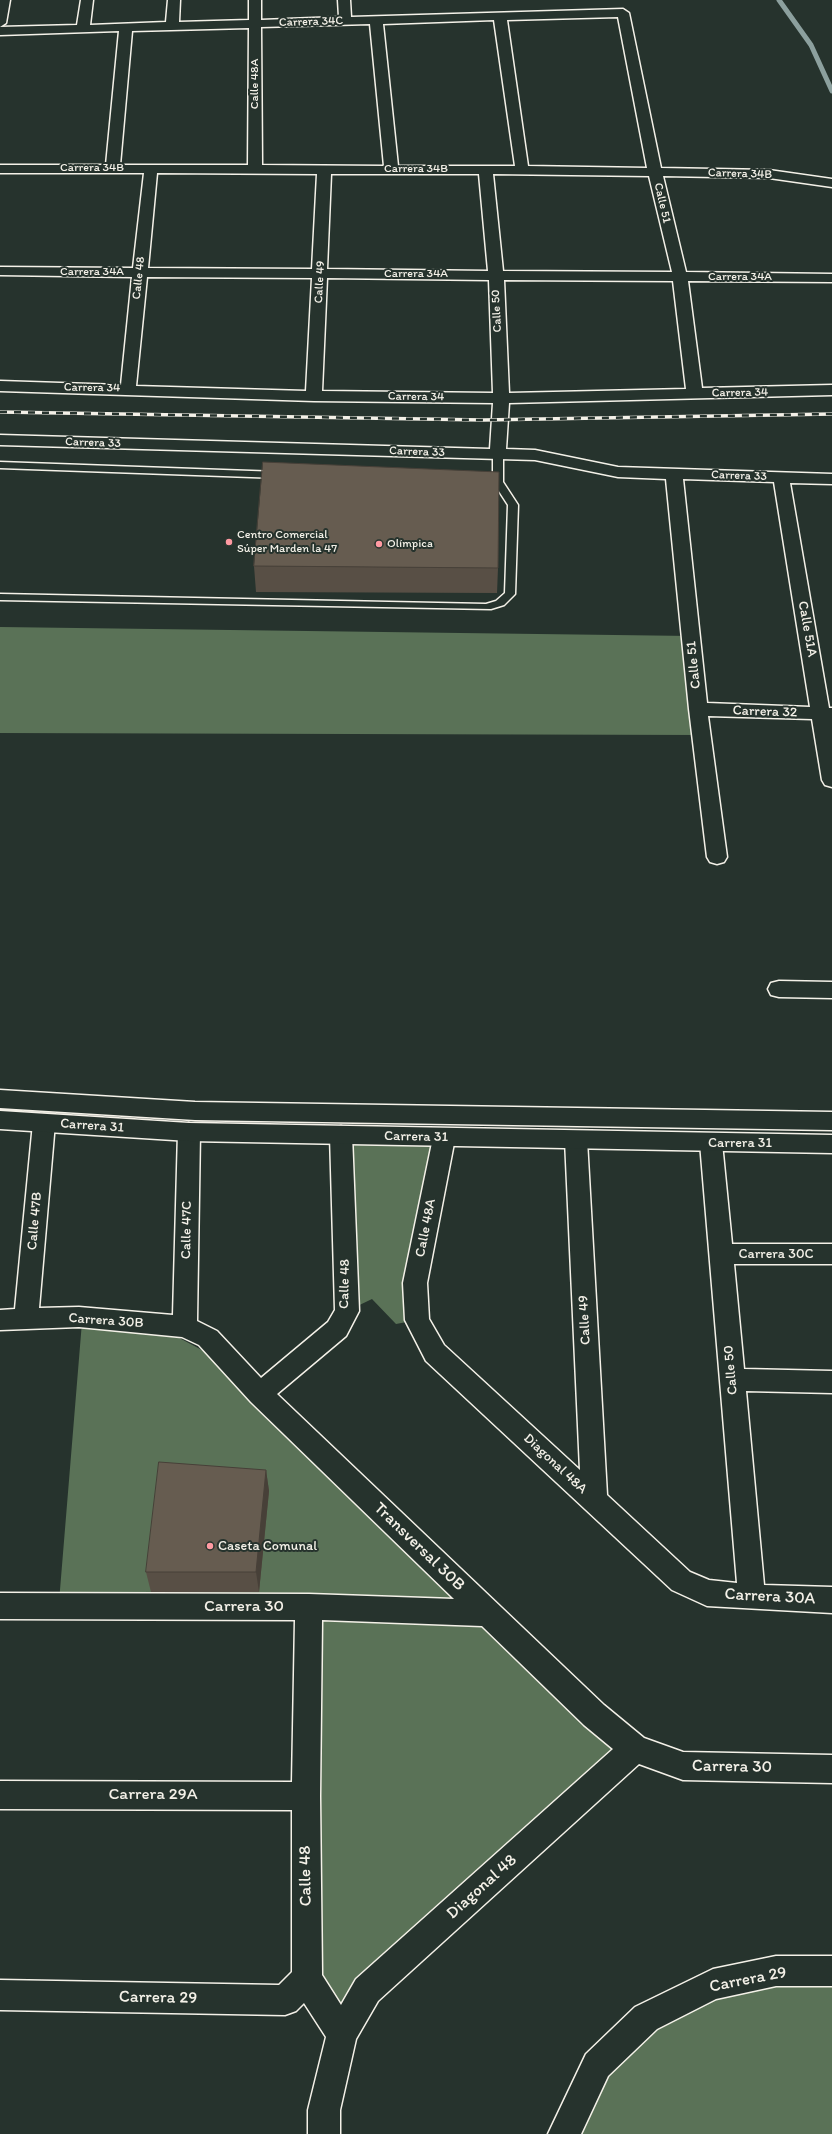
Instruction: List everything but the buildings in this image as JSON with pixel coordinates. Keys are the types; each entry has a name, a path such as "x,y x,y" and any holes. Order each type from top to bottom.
{"street":[{"path":"0,23 4,0"},
{"path":"83,29 87,0"},
{"path":"172,26 174,0"},
{"name":"Calle 48A","path":"255,0 255,168"},
{"path":"344,0 345,21"},
{"path":"589,0 592,14"},
{"path":"419,6 421,19"},
{"name":"Carrera 34C","path":"0,31 500,17 513,11 592,14 623,13"},
{"name":"Calle 51","path":"623,13 655,172 680,276 695,394"},
{"path":"500,17 522,170"},
{"path":"376,20 391,169"},
{"path":"113,168 126,28"},
{"name":"Calle 48","path":"128,389 151,168"},
{"name":"Carrera 34B","path":"0,169 255,168 655,172 769,174 832,183"},
{"name":"Calle 49","path":"314,396 324,169"},
{"name":"Calle 50","path":"486,170 496,274 501,398 498,454"},
{"name":"Carrera 34A","path":"0,271 832,278"},
{"name":"Carrera 34","path":"0,386 314,396 501,398 832,390"},
{"name":"Carrera 33","path":"0,440 535,455 618,472 832,479"},
{"name":"Calle 51","path":"674,473 698,709 717,857"},
{"name":"Calle 51A","path":"781,477 827,714 832,780"},
{"name":"Carrera 32","path":"698,709 827,714"},
{"path":"779,989 832,990"},
{"name":"Carrera 31","path":"0,1099 13,1114 44,1123 189,1132 711,1143 832,1144"},
{"name":"Carrera 31","path":"13,1114 195,1111 832,1120"},
{"name":"Calle 47B","path":"26,1319 44,1123"},
{"name":"Calle 47C","path":"185,1327 189,1132"},
{"name":"Calle 48","path":"260,1394 337,1329 346,1311 341,1135"},
{"name":"Calle 48A","path":"417,1320 415,1283 444,1138"},
{"name":"Calle 49","path":"576,1140 594,1499"},
{"name":"Calle 50","path":"711,1143 752,1598"},
{"name":"Carrera 30C","path":"720,1254 832,1254"},
{"name":"Carrera 30B","path":"0,1320 80,1317 185,1327 208,1338"},
{"name":"Diagonal 48A","path":"417,1320 436,1353 681,1581 707,1593"},
{"name":"Transversal 30B","path":"208,1338 260,1394 487,1613 594,1715 635,1749"},
{"path":"732,1380 832,1382"},
{"name":"Carrera 30A","path":"707,1593 752,1598 832,1600"},
{"name":"Carrera 30","path":"0,1606 309,1607 487,1613"},
{"name":"Calle 48","path":"308,1978 306,1796 309,1607"},
{"name":"Carrera 30","path":"635,1749 683,1766 832,1769"},
{"name":"Diagonal 48","path":"342,2034 367,1990 635,1749"},
{"name":"Carrera 29A","path":"0,1795 306,1796"},
{"name":"Carrera 29","path":"564,2134 598,2065 646,2018 712,1984 776,1971 832,1971"},
{"path":"308,1978 342,2034 324,2110 324,2134"},
{"name":"Carrera 29","path":"0,1995 285,2000 308,1978"}],"lane":[{"path":"0,597 487,607 500,603 510,594 513,505 498,482 498,454"},
{"path":"0,465 292,475"},
{"path":"474,481 498,482"}],"green space":[{"path":"0,627 691,636 702,735 0,733"},
{"path":"341,1135 444,1138 417,1320 396,1324 372,1299 347,1311"},
{"path":"82,1322 170,1333 228,1364 480,1609 59,1602"},
{"path":"312,1611 486,1615 625,1751 338,2021 313,1975"},
{"path":"832,1971 832,2134 564,2134 597,2065 713,1984"}],"waterway":[{"path":"779,0 811,45 832,91"}],"railway":[{"path":"0,412 483,420 832,414"}],"place":[{"name":"Centro Comercial Súper Marden la 47","path":"229,542"},
{"name":"Olímpica","path":"379,544"},
{"name":"Caseta Comunal","path":"210,1546"}]}
